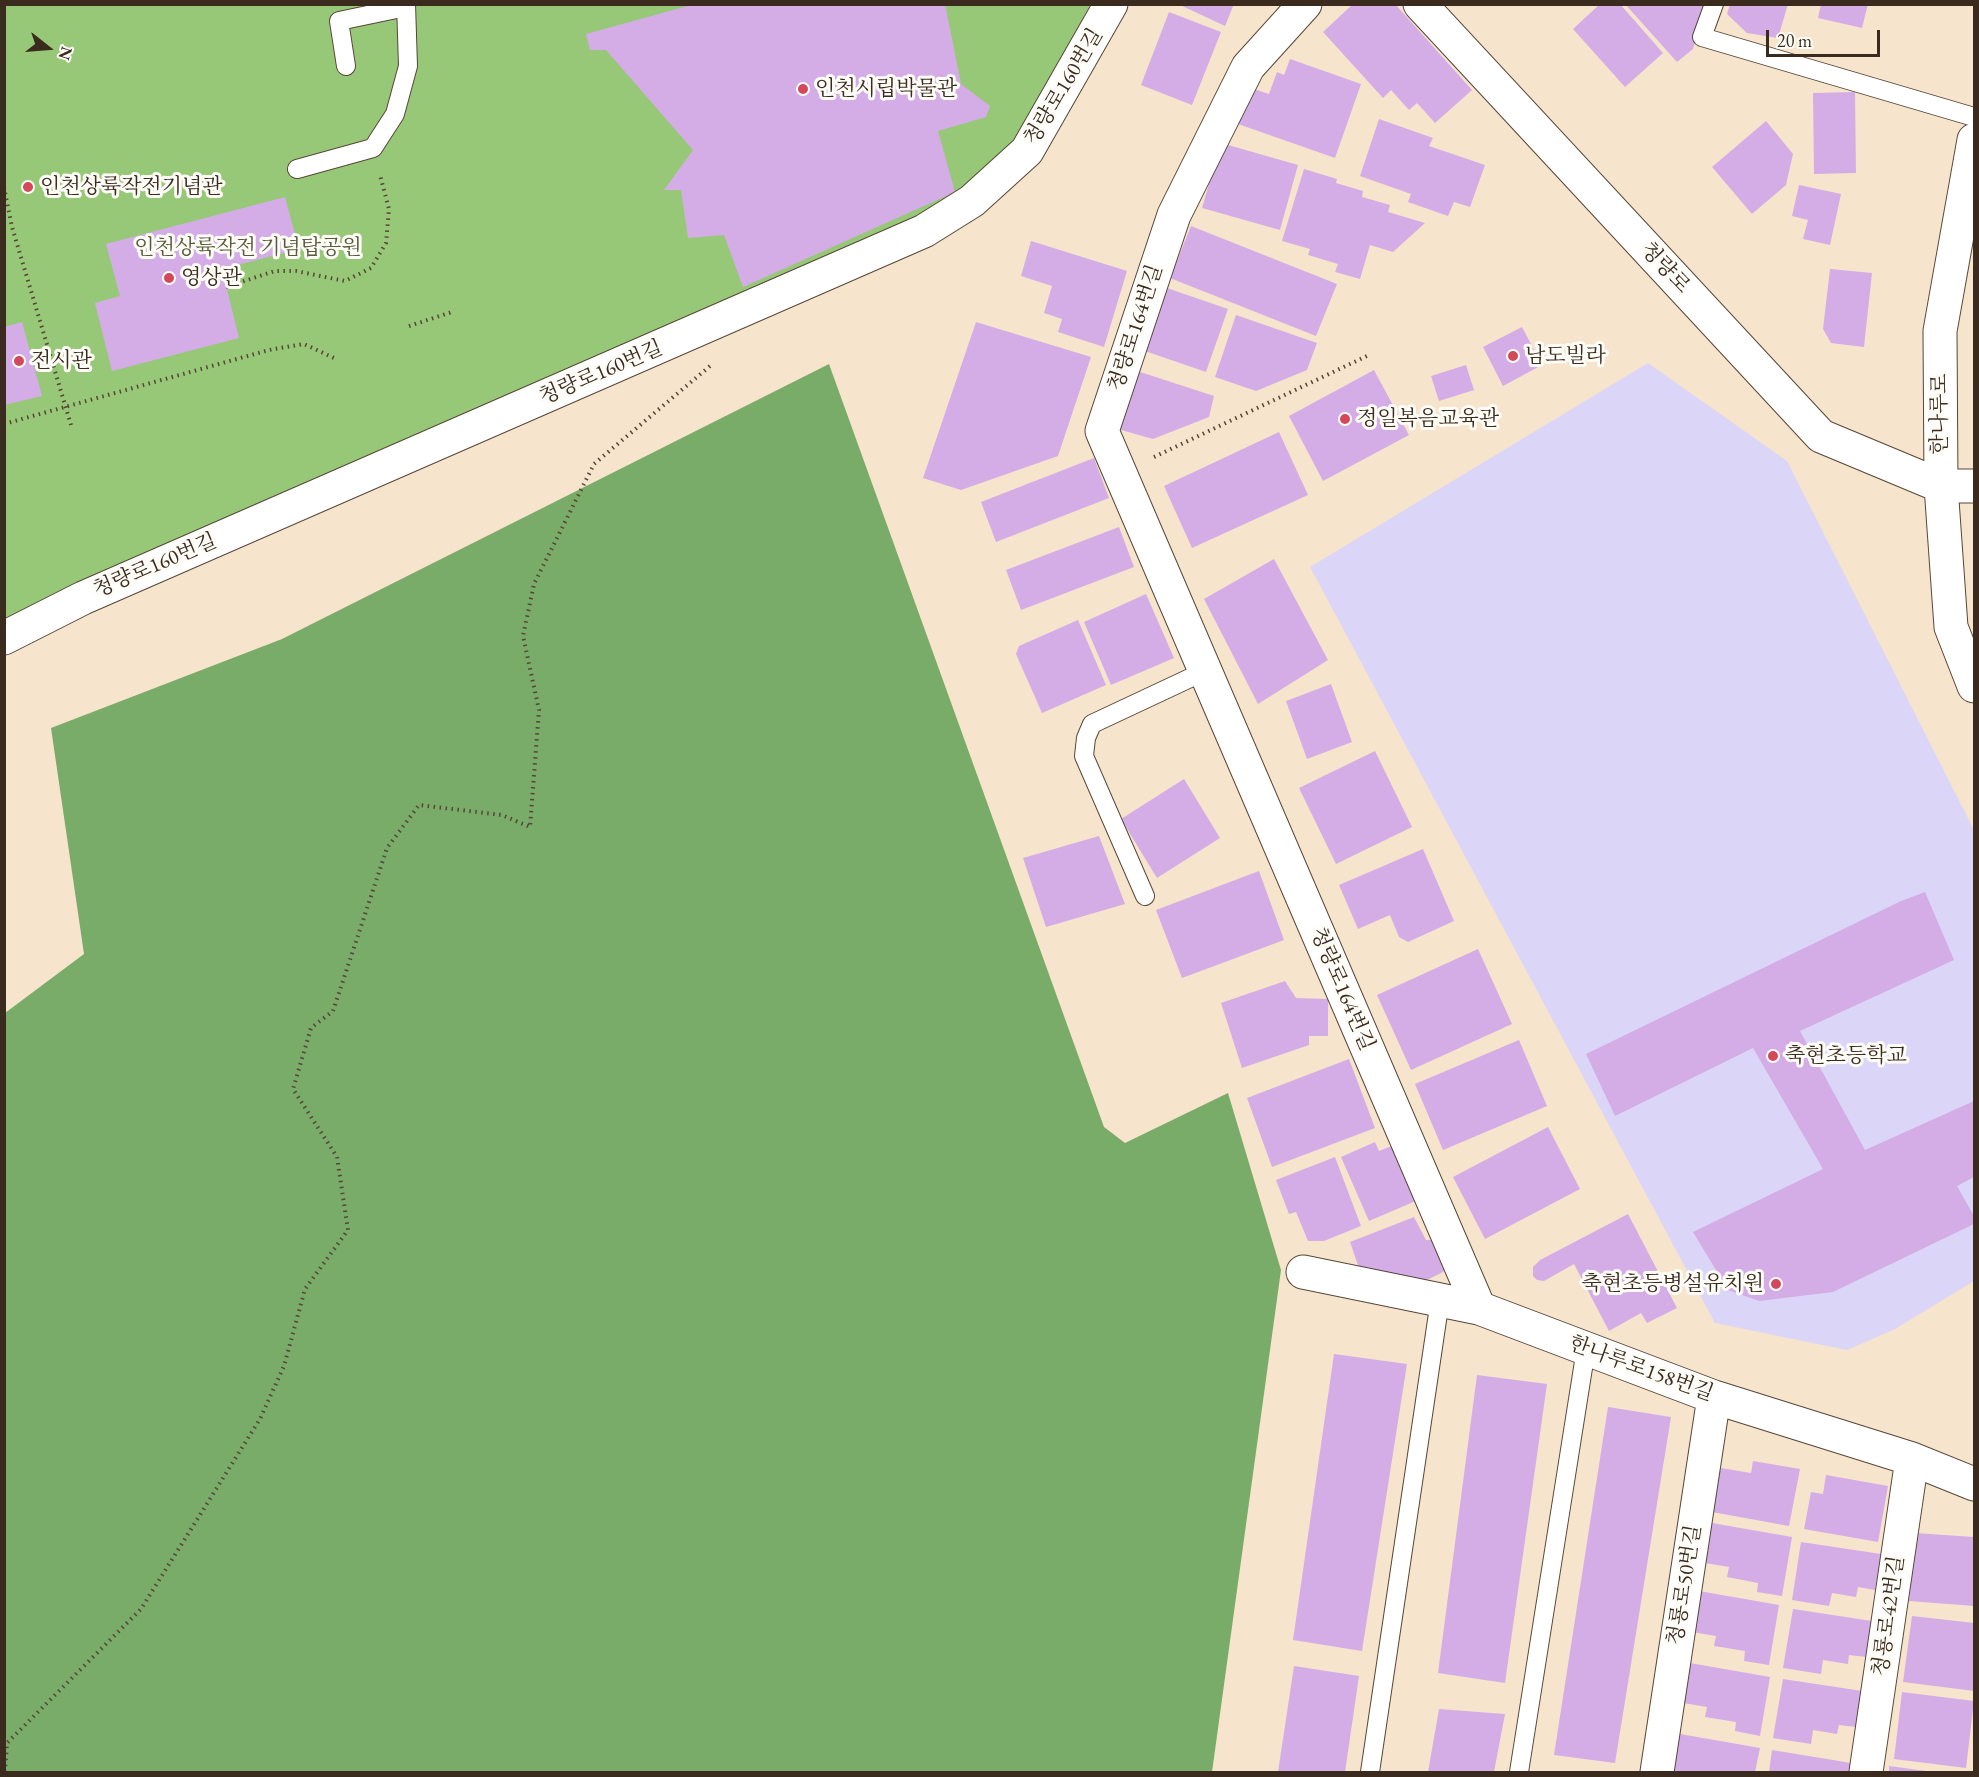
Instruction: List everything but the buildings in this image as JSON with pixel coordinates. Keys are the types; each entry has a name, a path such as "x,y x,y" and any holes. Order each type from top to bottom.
{"street":[{"name":"청량로160번길","path":"4,638 83,598 924,231 972,201 1027,151 1111,4"},
{"name":"청량로164번길","path":"1305,4 1248,67 1174,215 1102,431 1479,1308"},
{"name":"청량로","path":"1429,9 1821,436 1941,486 1974,486"},
{"name":"한나루로","path":"1974,140 1940,331 1941,486 1951,627 1974,686"},
{"name":"한나루로158번길","path":"1303,1272 1479,1308 1714,1397 1912,1459 1974,1484"},
{"name":"청룡로50번길","path":"1657,1773 1714,1397"},
{"name":"청룡로42번길","path":"1866,1773 1912,1459"}],"lane":[{"path":"1714,4 1702,37 1974,117"},
{"path":"297,169 373,148 395,114 408,66 406,6 339,21 346,66"},
{"name":"청량로","path":"1941,486 1974,504"},
{"path":"1145,896 1084,756 1086,738 1092,724 1205,671"},
{"path":"1370,1773 1440,1300"},
{"path":"1519,1773 1586,1349"}],"path":[{"path":"226,287 275,271 296,271 345,280 371,268 386,243 389,209 373,148"},
{"path":"4,187 12,226 71,425"},
{"path":"409,326 452,312"},
{"path":"4,424 65,405 280,348 304,344 334,358"},
{"path":"1120,473 1369,356"},
{"path":"5,1773 7,1743 141,1609 260,1419 284,1366 304,1289 348,1230 337,1157 293,1089 311,1028 333,1011 387,848 419,805 502,815 530,827 539,710 523,636 534,584 594,464 719,358"}],"shaded area":[{"name":"축현초등학교","path":"1648,363 1787,461 1974,830 1974,1281 1895,1329 1847,1350 1715,1323 1310,567"}],"green space":[{"name":"인천상륙작전 기념탑공원","path":"5,5 1090,5 1019,142 971,186 929,214 5,631"},
{"path":"829,364 1104,1127 1125,1143 1228,1093 1281,1270 1212,1772 5,1772 5,1013 84,954 51,728 282,639"}],"place":[{"name":"인천시립박물관","path":"803,89"},
{"name":"인천상륙작전기념관","path":"28,187"},
{"name":"영상관","path":"169,278"},
{"name":"남도빌라","path":"1513,356"},
{"name":"전시관","path":"19,361"},
{"name":"정일복음교육관","path":"1345,419"},
{"name":"축현초등학교","path":"1773,1056"},
{"name":"축현초등병설유치원","path":"1776,1284"}]}
